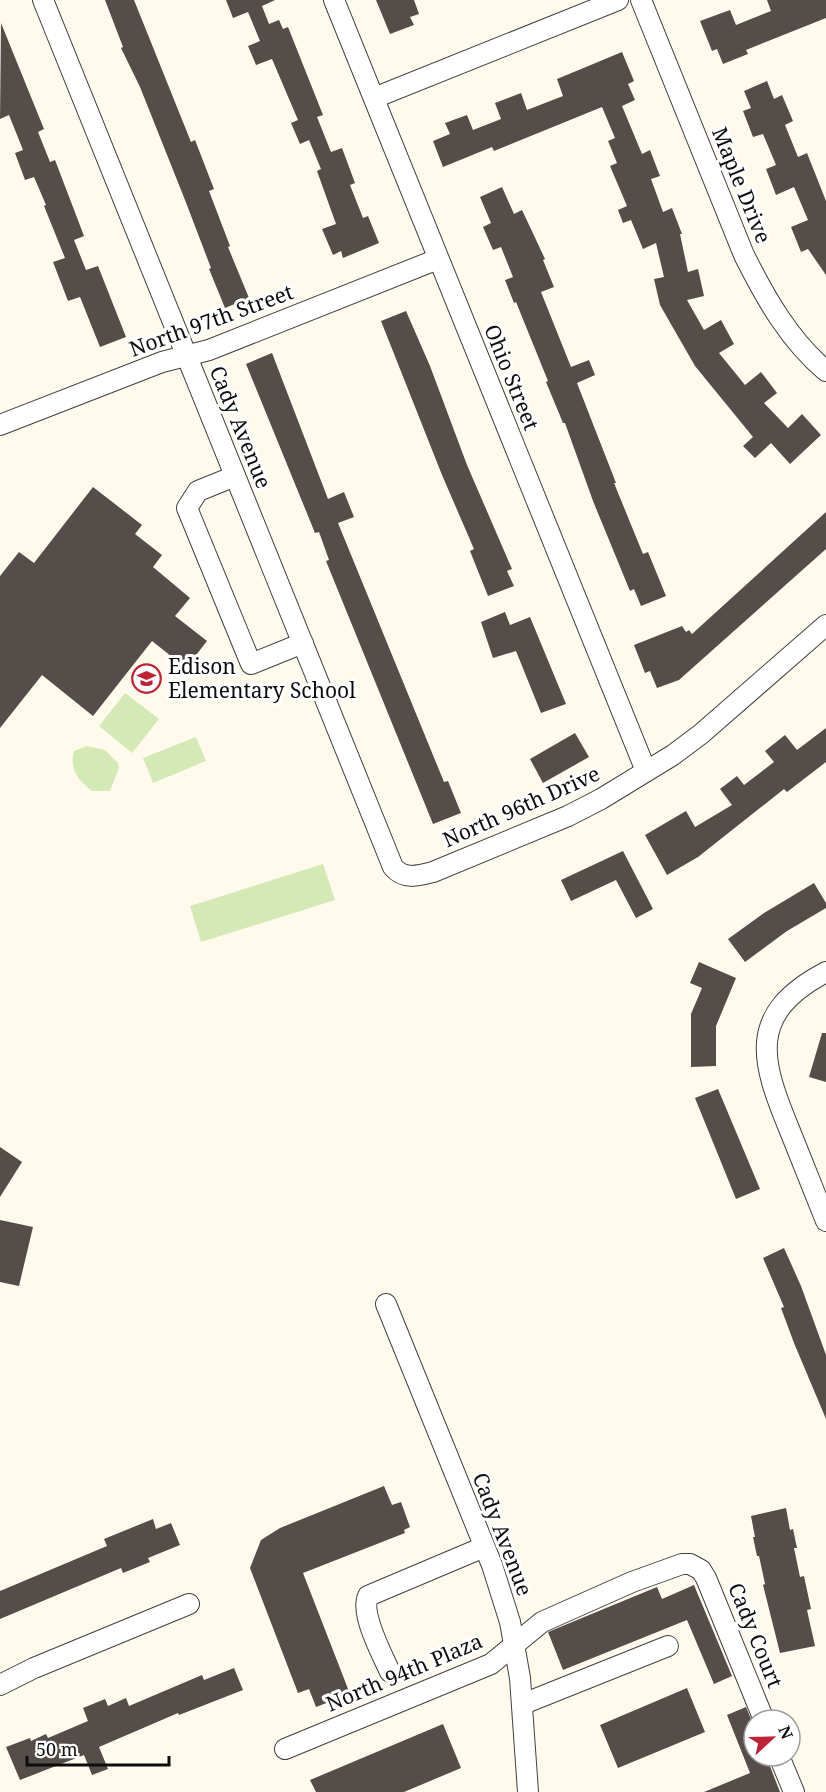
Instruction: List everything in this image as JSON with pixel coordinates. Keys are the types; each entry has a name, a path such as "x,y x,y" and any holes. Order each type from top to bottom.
{"street":[{"name":"Cady Avenue","path":"43,0 393,867 397,871"},
{"name":"Ohio Street","path":"334,0 646,771"},
{"path":"374,98 618,0"},
{"name":"Maple Drive","path":"641,0 744,255 776,313 798,343 826,371"},
{"name":"North 97th Street","path":"0,425 162,362 220,346 438,260"},
{"path":"235,476 198,490 187,508 251,664 303,643"},
{"name":"North 96th Drive","path":"397,871 404,875 416,876 433,872 568,816 673,755 701,734 826,625"},
{"path":"826,972 790,995 776,1017 767,1039 769,1078 826,1221"},
{"name":"Cady Avenue","path":"386,1304 484,1547 510,1622 523,1704 528,1792"},
{"path":"390,1672 368,1618 365,1602 368,1596 484,1547"},
{"name":"North 94th Plaza","path":"285,1749 491,1664 542,1622 632,1582 682,1564 690,1564 701,1570"},
{"name":"Cady Court","path":"701,1570 759,1708"},
{"path":"0,1684 189,1604"},
{"path":"523,1704 668,1646"},
{"path":"784,1768 794,1792"}],"green space":[{"path":"125,693 159,719 132,753 99,726"},
{"path":"196,737 206,761 153,783 143,758"},
{"path":"87,746 105,750 118,763 119,768 110,791 92,791 76,774 73,763 74,751"},
{"path":"323,864 335,900 201,942 190,906"}],"building":[{"path":"105,0 134,0 191,142 195,140 214,189 209,191 230,246 228,247 249,298 225,308 140,87 121,48 123,47"},
{"path":"226,0 275,0 262,6 269,24 279,20 283,29 288,27 323,115 317,117 331,152 342,148 355,183 350,185 363,218 368,216 379,243 343,258 341,251 333,255 322,229 336,224 317,171 321,169 309,140 300,144 291,123 298,120 272,59 256,65 248,46 260,41 248,12 233,18"},
{"path":"376,0 414,0 419,14 410,17 414,25 390,34"},
{"path":"767,0 826,0 826,18 746,50 748,54 723,64 717,49 712,51 700,21 730,10 736,25 771,11"},
{"path":"1,23 44,129 38,132 50,162 55,160 84,236 74,240 86,270 98,266 126,337 100,347 80,297 68,301 53,262 65,258 44,206 46,205 34,177 25,180 15,153 23,150 9,115 0,119"},
{"path":"622,52 634,81 628,84 635,100 622,106 642,154 650,150 660,176 651,179 663,212 672,208 682,234 680,234 688,272 698,269 704,296 687,300 704,330 721,320 734,344 719,353 745,385 761,372 777,393 764,403 788,428 802,414 821,435 790,464 771,443 755,458 743,446 753,437 695,366 660,305 654,279 664,277 656,243 643,249 631,220 623,223 618,210 627,206 610,166 617,163 608,141 615,138 602,107 494,151 492,147 443,167 433,141 450,134 445,123 467,115 473,130 501,119 495,103 521,93 527,110 563,96 557,79"},
{"path":"767,81 774,99 782,95 793,121 785,125 798,157 807,153 826,201 826,275 808,249 801,252 791,227 808,220 794,187 776,195 766,169 776,165 763,134 753,137 743,111 751,108 744,91"},
{"path":"502,187 514,214 522,210 545,259 543,260 554,287 541,292 571,367 589,360 595,375 577,383 643,554 648,552 666,596 641,606 634,589 630,591 593,501 565,423 563,423 516,302 514,303 505,280 513,277 501,247 493,250 483,227 491,223 480,197"},
{"path":"406,311 430,366 467,465 512,569 507,571 514,586 488,596 470,551 474,549 381,321"},
{"path":"272,353 328,499 344,492 354,517 338,523 444,782 448,781 461,813 433,824 326,561 329,560 319,532 315,533 246,364"},
{"path":"93,487 142,525 135,534 162,555 153,567 190,598 175,616 207,641 186,668 152,641 93,716 42,675 0,728 0,576 19,552 34,563"},
{"path":"826,512 826,549 679,680 657,688 650,671 645,673 634,645 682,626 686,632 689,630 692,634"},
{"path":"505,612 510,625 530,617 566,704 541,713 516,651 493,658 481,622"},
{"path":"826,728 826,762 787,792 784,789 698,857 667,875 645,835 686,811 695,827 732,805 720,789 737,776 744,785 774,762 765,751 785,735 797,750"},
{"path":"575,733 589,757 543,783 530,759"},
{"path":"623,851 653,909 636,918 616,880 571,901 561,880"},
{"path":"814,883 826,903 826,908 787,931 745,962 728,939 764,913"},
{"path":"699,962 736,978 716,1026 716,1066 691,1067 691,1014 702,988 690,983"},
{"path":"822,1033 826,1033 826,1082 809,1077"},
{"path":"718,1089 760,1189 736,1199 695,1098"},
{"path":"0,1147 22,1162 0,1197"},
{"path":"0,1220 33,1227 19,1286 0,1282"},
{"path":"784,1248 801,1286 826,1355 826,1419 794,1343 781,1308 784,1307 763,1258"},
{"path":"384,1486 392,1505 401,1502 410,1527 404,1530 405,1533 303,1573 350,1694 316,1707 309,1689 298,1693 250,1568 261,1540 280,1528"},
{"path":"786,1508 790,1530 793,1529 797,1548 794,1548 800,1577 804,1576 811,1609 807,1610 815,1646 780,1653 763,1585 765,1584 753,1537 755,1537 751,1516"},
{"path":"153,1519 156,1529 171,1523 180,1545 148,1558 150,1562 123,1573 121,1568 0,1619 0,1591 107,1546 104,1539"},
{"path":"694,1585 732,1676 714,1684 687,1620 563,1670 548,1632 657,1587 662,1599"},
{"path":"234,1668 243,1690 179,1715 178,1713 99,1747 108,1769 92,1775 84,1755 20,1780 6,1747 30,1738 31,1741 46,1734 48,1738 88,1721 83,1708 105,1699 108,1706 126,1698 129,1706 202,1675 204,1680"},
{"path":"687,1688 705,1732 618,1768 600,1725"},
{"path":"742,1709 742,1753 727,1715"},
{"path":"443,1724 461,1768 404,1792 316,1792 310,1780"},
{"path":"748,1768 771,1768 780,1792 704,1792 750,1773"}],"place":[{"name":"Edison Elementary School","path":"147,678"}]}
